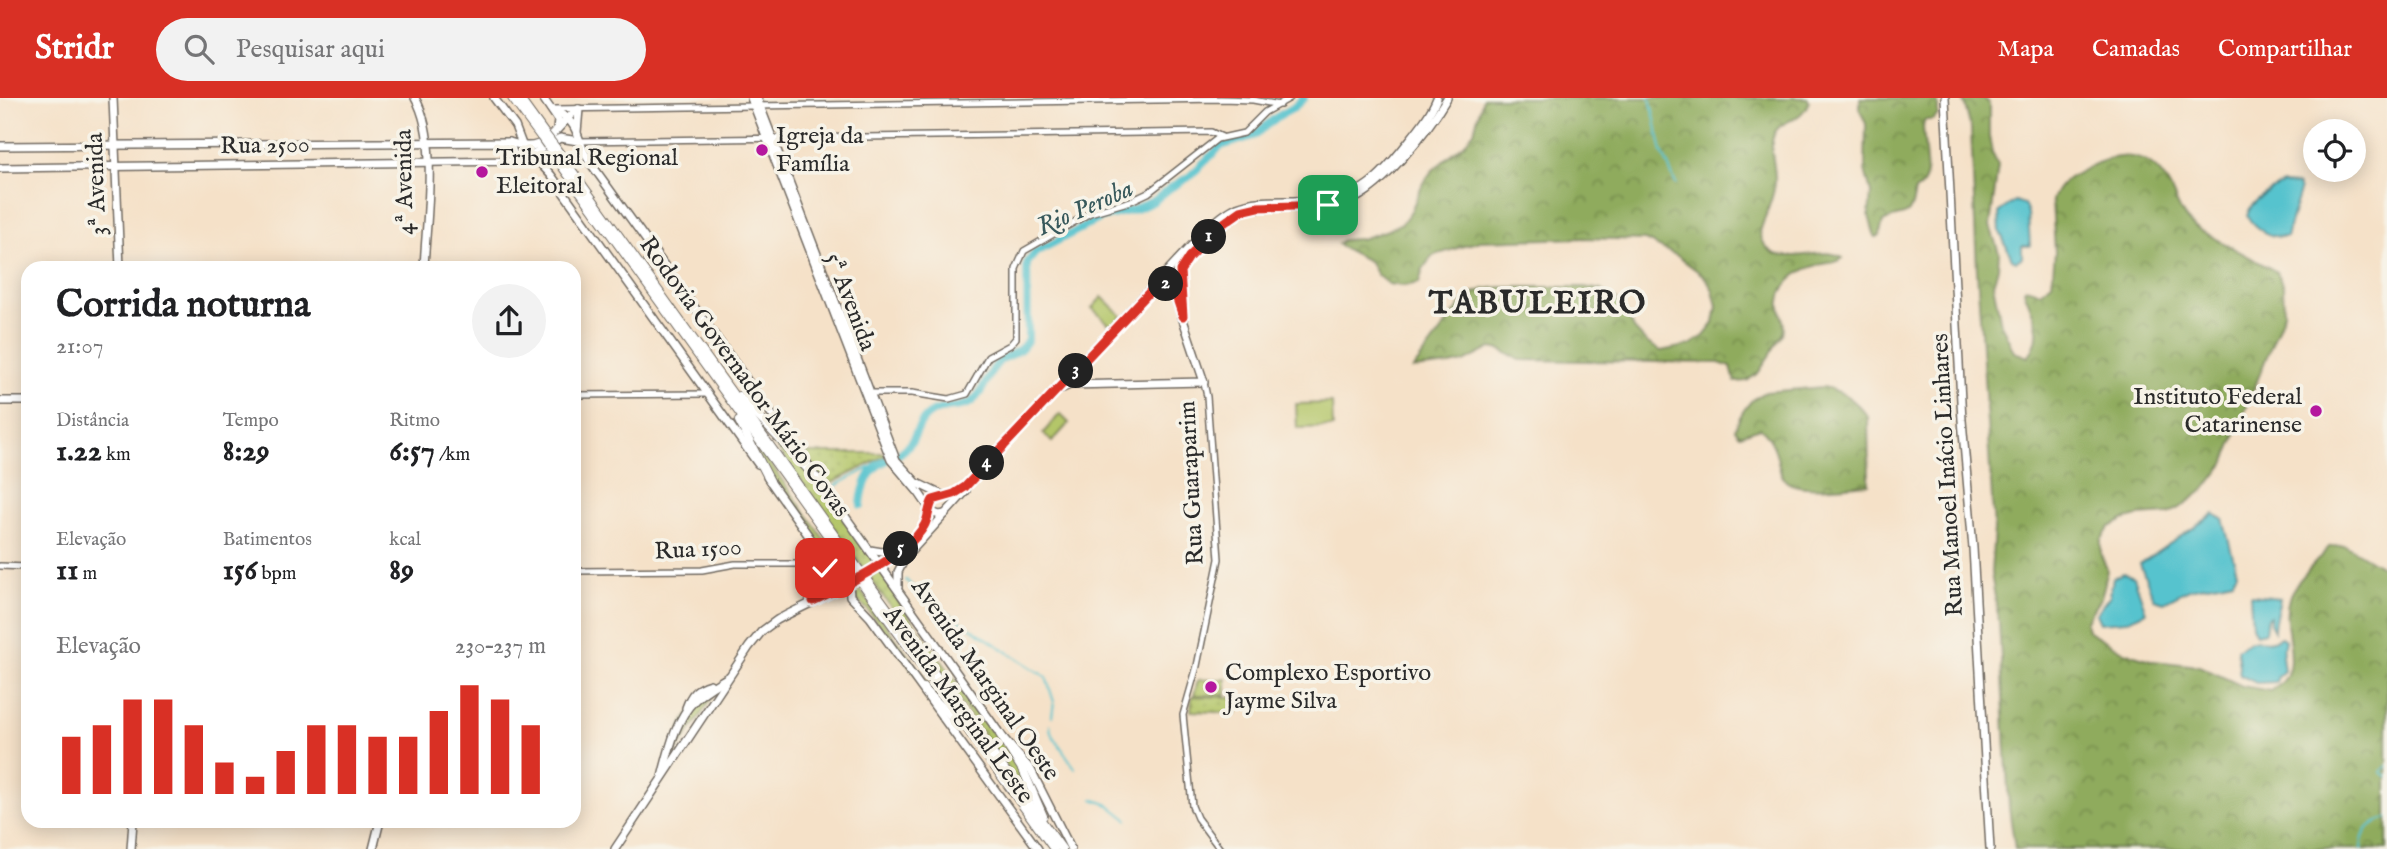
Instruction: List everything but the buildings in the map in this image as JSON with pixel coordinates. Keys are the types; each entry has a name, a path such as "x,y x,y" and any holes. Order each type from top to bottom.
{"highway":[{"name":"Rodovia Governador Mário Covas","path":"512,98 547,135"},
{"name":"Rodovia Governador Mário Covas","path":"519,98 1054,849"},
{"path":"720,381 821,483"},
{"path":"720,381 770,481"},
{"name":"Rodovia Governador Mário Covas","path":"861,577 1062,849"},
{"path":"923,688 974,737"},
{"path":"1000,734 1024,772 1049,832"}],"main road":[{"name":"3ª Avenida","path":"113,98 120,261"},
{"name":"4ª Avenida","path":"415,98 422,111 428,143 425,261"},
{"path":"494,98 514,126 529,158 539,162 551,175 814,541 825,564 827,577 813,601"},
{"path":"0,146 509,142 522,146 539,144 559,123 543,98"},
{"name":"5ª Avenida","path":"751,98 757,104 891,460 930,510"},
{"path":"615,849 731,674 765,629 861,577 920,532 933,500 954,494 965,487 1219,219 1233,209 1257,202 1330,199 1344,197 1366,187 1383,172 1425,120 1437,98"},
{"name":"Rua Guaraparim","path":"1183,316 1179,275 1189,257 1221,225 1241,211 1271,206 1341,204 1370,191 1387,176 1447,98"},
{"name":"Rua Manoel Inácio Linhares","path":"1945,98 1962,420 1973,548 1990,849"},
{"path":"547,135 578,109"},
{"path":"529,158 561,138 578,137 578,109"},
{"path":"551,110 568,117"},
{"name":"Avenida Marginal Oeste","path":"568,117 589,161 1000,734 1031,770 1071,849"},
{"path":"509,142 514,161"},
{"path":"539,162 541,150"},
{"name":"Rua 2500","path":"0,168 428,163 514,161 529,158"},
{"name":"Rua Guaraparim","path":"1157,284 1169,285 1183,316 1204,382"},
{"path":"898,590 898,572 905,558 1064,387 1204,382"},
{"name":"5ª Avenida","path":"867,393 900,465 917,483 945,496"},
{"path":"0,401 21,401"},
{"path":"930,510 937,515 945,514"},
{"path":"869,550 884,552 902,548"},
{"name":"Avenida Marginal Leste","path":"849,584 850,596 865,610 923,688 1038,849"},
{"path":"682,718 695,700 731,674"},
{"path":"660,783 671,743 690,697 698,687 710,684"},
{"path":"131,849 132,828"},
{"path":"373,849 378,828"}],"street":[{"path":"867,393 912,393 949,399 967,394 988,357 1010,345 1016,338 1016,269 1024,251 1090,213 1148,193 1222,137 1244,133 1265,112 1290,98"},
{"path":"551,110 757,104 1221,99 1253,100 1280,105"},
{"path":"578,137 770,138 1211,132 1222,137"},
{"path":"1126,193 1126,202"},
{"name":"Rua Guaraparim","path":"1204,382 1211,436 1219,559 1183,722 1192,806 1197,818 1220,849"},
{"path":"581,395 708,394"},
{"name":"Rua 1500","path":"581,571 702,570 735,564 825,564"},
{"path":"0,566 21,567"}],"green space":[{"path":"1483,98 1808,98 1809,101 1801,114 1781,125 1774,134 1772,147 1775,182 1760,232 1765,246 1774,253 1797,256 1822,253 1843,258 1808,268 1785,286 1780,301 1783,333 1759,372 1747,381 1735,382 1731,367 1719,363 1519,360 1501,350 1491,348 1464,362 1413,369 1468,295 1484,289 1584,287 1601,290 1616,299 1627,313 1634,329 1646,342 1661,351 1690,345 1704,336 1714,323 1717,306 1713,290 1704,276 1676,255 1645,240 1583,238 1480,241 1432,256 1423,269 1419,283 1404,286 1388,284 1377,275 1369,261 1341,247 1338,244 1342,240 1361,239 1402,223 1432,171 1465,143 1474,131"},
{"path":"1860,98 1938,98 1938,115 1932,120 1924,120 1925,180 1915,191 1908,213 1883,222 1879,237 1875,237 1869,216 1871,193 1865,170 1866,124 1860,110"},
{"path":"1963,98 1983,99 1989,103 1989,137 1998,166 1990,226 1999,253 1993,284 2001,324 2014,352 2028,357 2037,340 2036,324 2024,290 2026,288 2040,292 2052,283 2055,252 2052,200 2055,194 2071,177 2112,158 2134,157 2154,167 2191,224 2277,272 2283,286 2284,313 2224,464 2205,489 2180,508 2168,514 2123,520 2110,527 2101,540 2101,555 2107,569 2105,583 2101,597 2085,622 2087,630 2125,652 2154,661 2199,666 2242,686 2271,691 2283,682 2289,672 2291,661 2287,611 2291,592 2329,547 2345,545 2387,570 2387,849 2015,849 2009,808 1999,622 1991,573 1994,529 1977,271 1971,129"},
{"path":"1102,297 1122,316 1112,327 1092,308"},
{"path":"1823,387 1849,397 1868,417 1869,484 1838,487 1793,485 1781,474 1775,450 1765,432 1760,428 1740,435 1735,429 1746,407 1760,394"},
{"path":"1332,403 1333,427 1297,428 1296,404"},
{"path":"750,410 819,483 878,560 864,570"},
{"path":"1060,414 1069,423 1052,442 1043,433"},
{"path":"748,433 853,579 829,588 827,561 820,546 767,471"},
{"path":"804,453 884,453 885,456 826,486"},
{"path":"880,569 894,589 897,599 1018,767 1033,802 869,577"},
{"path":"858,587 944,705 915,673 867,609 852,596 852,591"},
{"name":"Complexo Esportivo Jayme Silva","path":"1226,679 1226,695 1194,695 1198,680"},
{"path":"707,693 713,696 668,765 687,717"},
{"path":"1192,696 1233,697 1237,713 1191,711"}],"water":[{"path":"2283,184 2298,185 2300,191 2286,237 2264,232 2247,216 2256,201"},
{"path":"2015,201 2024,204 2028,214 2030,246 2022,246 2022,258 2016,261 2012,259 2000,232 1999,212"},
{"path":"2214,514 2223,519 2237,572 2233,580 2189,589 2164,602 2154,599 2140,564"},
{"path":"2123,573 2134,577 2146,612 2126,621 2100,623 2096,614 2110,595 2113,578"},
{"path":"2250,595 2280,598 2274,631 2270,616 2267,618 2265,632 2256,634 2252,626"},
{"path":"2281,637 2285,640 2282,656 2284,671 2276,682 2256,683 2240,675 2237,649 2251,640 2273,641"}],"waterway":[{"name":"Rio Peroba","path":"899,454 910,444 927,416 973,401 1000,361 1024,345 1028,339 1027,263 1036,252 1101,218 1136,209 1154,201 1189,177 1221,146 1253,136 1304,98"},
{"path":"1650,98 1662,152 1676,184"},
{"name":"Rio Peroba","path":"861,505 867,479 875,468 885,461"},
{"path":"831,488 875,465"},
{"name":"Rio Peroba","path":"906,580 922,597 1046,677 1054,702 1052,716"},
{"name":"Rio Peroba","path":"1050,725 1051,733 1075,768"},
{"path":"2387,766 2381,772 2387,776"},
{"name":"Rio Peroba","path":"1093,799 1109,805 1128,820"},
{"path":"2361,849 2368,828 2387,818"}],"place":[{"name":"Igreja da Família","path":"762,150"},
{"name":"Tribunal Regional Eleitoral","path":"482,172"},
{"name":"Instituto Federal Catarinense","path":"2316,411"},
{"name":"Complexo Esportivo Jayme Silva","path":"1211,687"}],"district":[{"name":"TABULEIRO","path":"1538,304"}],"route":[{"path":"825,568 827,577 813,601 861,577 914,538 924,526 933,500 959,492 965,487 1157,284 1165,283 1171,287 1183,316 1179,281 1182,266 1235,214 1258,207 1328,205"}]}
